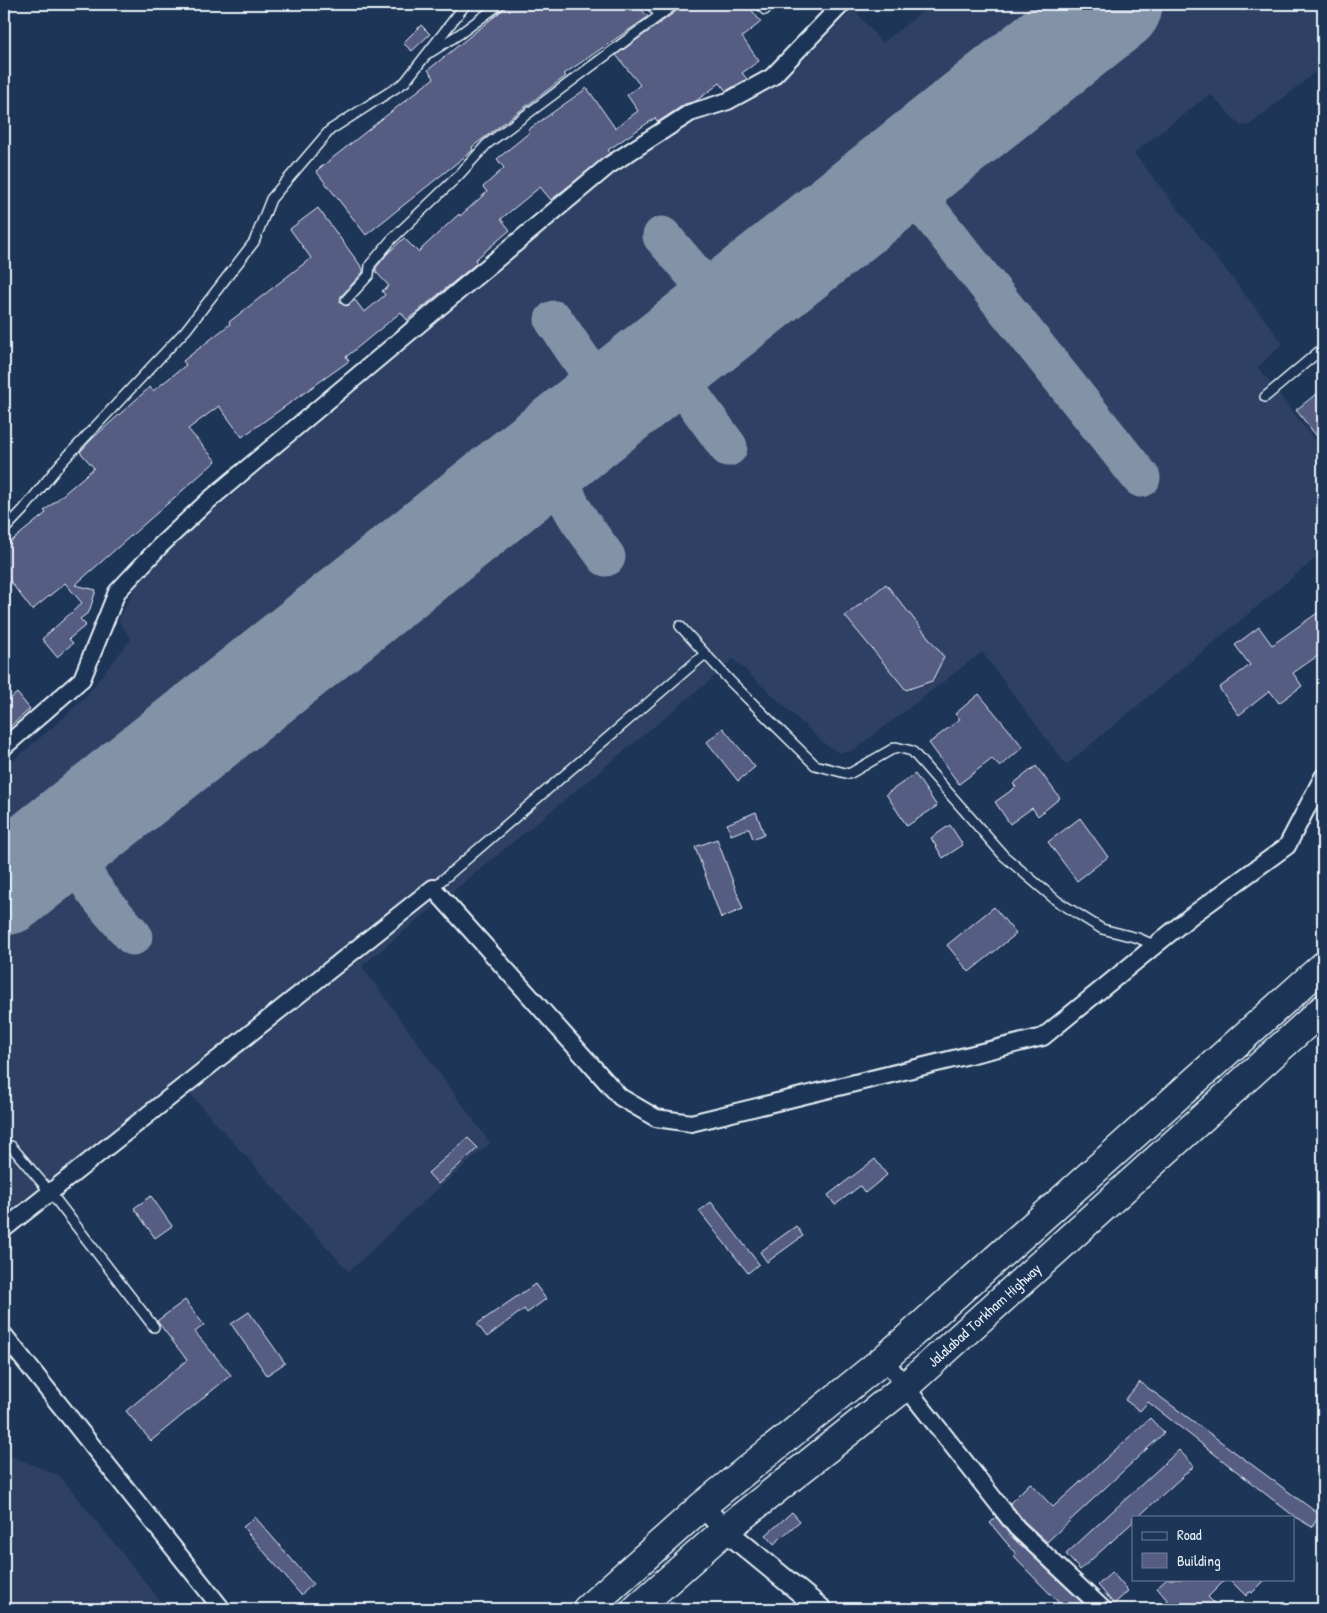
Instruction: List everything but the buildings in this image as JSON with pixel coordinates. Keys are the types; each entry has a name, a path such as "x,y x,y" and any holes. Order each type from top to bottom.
{"highway":[{"path":"587,1609 702,1506 884,1359 1323,966"},
{"name":"Jalalabad Torkham Highway","path":"636,1609 725,1530 906,1386 1323,1009"}],"street":[{"path":"4,747 82,679 117,592 160,546 208,501 608,166 690,113 728,101 772,76 842,4"},
{"path":"4,1229 433,888 620,1097 656,1118 691,1123 1043,1037 1191,916 1287,846 1323,777"},
{"path":"4,1334 222,1609"},
{"path":"884,1359 1017,1528 1103,1609"},
{"path":"702,1506 725,1530 821,1609"}],"lane":[{"path":"4,530 23,510 61,463 186,330 254,242 271,199 330,130 405,82 466,4"},
{"path":"424,56 461,33 500,4"},
{"path":"650,4 660,15"},
{"path":"346,300 369,275 370,265 391,240 458,176 487,144 675,4"},
{"path":"1265,397 1323,348"},
{"path":"680,626 787,740 814,765 849,774 896,747 912,751 1004,856 1057,900 1102,928 1138,938 1154,945"},
{"path":"433,888 705,654"},
{"path":"11,1146 50,1192 154,1327"}],"shaded area":[{"path":"932,4 1323,4 1323,66 1250,125 1241,126 1210,94 1134,153 1283,343 1258,367 1323,451 1323,552 1066,765 982,652 854,750 839,753 826,745 733,659 707,683 362,966 490,1143 412,1212 349,1272 190,1094 4,1239 4,768 85,697 131,639 118,620 142,575 173,545 597,180 662,138 791,73 853,8 882,43"},
{"path":"4,1453 60,1476 167,1609 4,1609"}],"taxiway":[{"path":"940,140 930,158 925,175 924,193 930,213 1141,478"},
{"path":"846,217 868,205 887,199 907,202 930,213"},
{"path":"662,236 726,311"},
{"path":"554,320 610,402"},
{"path":"664,359 728,447"},
{"path":"593,416 572,444 565,460 563,475 565,490 570,504 606,557"},
{"path":"474,512 508,493 527,488 538,489 565,497"},
{"path":"106,803 82,832 78,850 80,863 94,890 133,936"},
{"path":"4,888 25,874 43,866 61,866 85,876"}],"runway":[{"path":"4,886 1113,4"}]}
